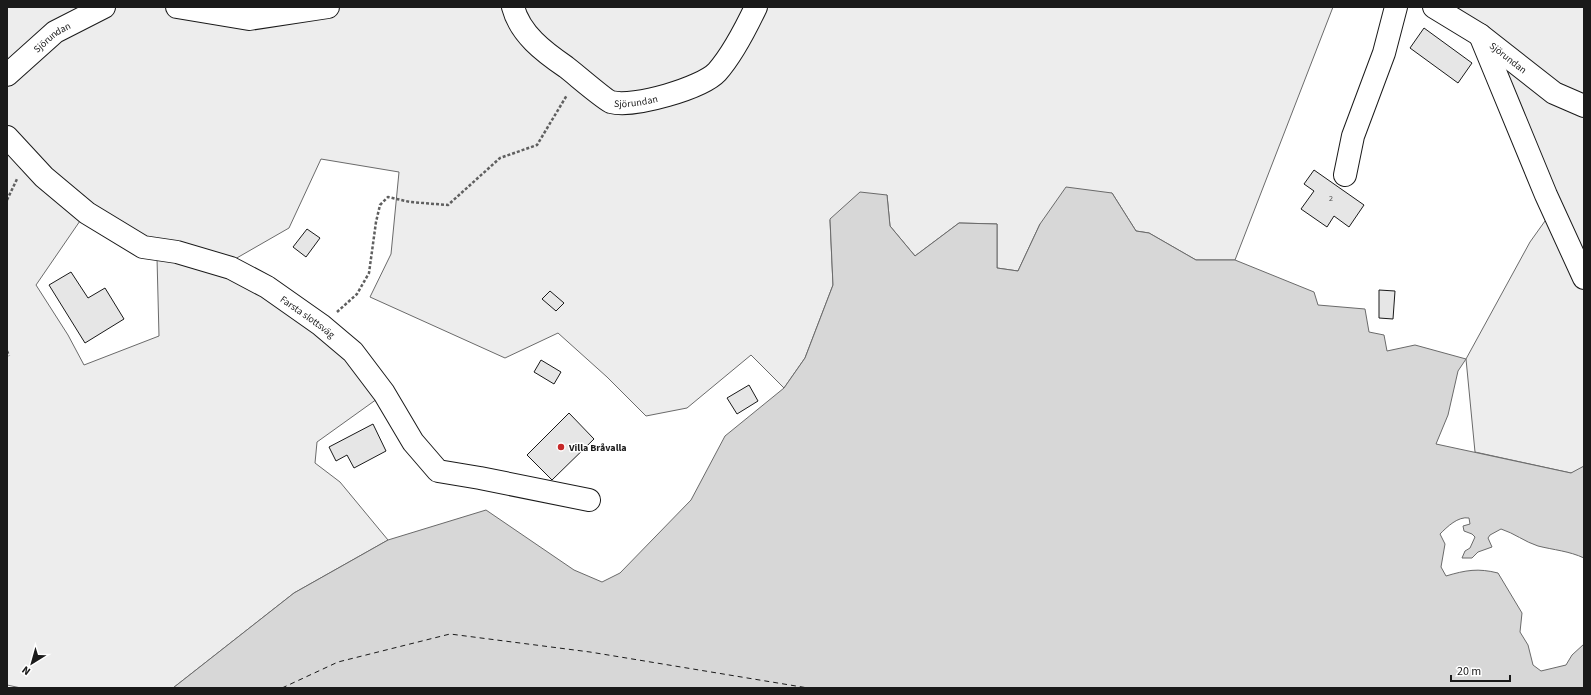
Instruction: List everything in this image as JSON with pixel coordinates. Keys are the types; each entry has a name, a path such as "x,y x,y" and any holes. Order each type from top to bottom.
{"street":[{"name":"Sjörundan","path":"7,75 55,32 104,7"},
{"path":"177,7 248,19 328,7"},
{"name":"Sjörundan","path":"513,7 516,16 540,49 611,102 644,102 685,90 716,73 746,29 756,7"},
{"path":"1345,175 1353,136 1384,53 1396,7"},
{"name":"Sjörundan","path":"1434,7 1480,35 1554,93 1584,106"},
{"path":"1480,35 1546,195 1584,278"},
{"name":"Farsta slottsväg","path":"7,137 44,178 86,213 130,240 142,247 177,252 231,268 267,287 321,325 353,352 384,393 413,442 438,471 589,500"}],"path":[{"path":"321,325 357,294 369,274 376,222 380,205 388,198 410,202 448,205 500,158 537,145 578,76"},
{"path":"7,351 9,356"}],"shaded area":[{"path":"7,7 1333,7 1235,260 1196,260 1149,233 1136,231 1112,193 1040,224 1018,271 997,268 997,224 959,223 915,256 890,226 887,195 830,220 833,285 805,358 784,388 751,355 687,408 646,416 607,377 558,333 505,358 370,297 391,254 399,172 321,159 289,228 235,259 139,236 91,207 35,155 7,125"},
{"path":"1445,7 1584,7 1584,469 1571,473 1475,452 1466,359 1530,242 1555,207 1489,35"},
{"path":"7,153 82,218 36,285 68,335 84,365 159,336 157,258 225,273 267,295 348,357 377,399 317,442 315,463 340,482 388,540 294,593 173,688 21,688 7,685"},
{"path":"1066,187 1112,193 1136,231 1149,233 1196,260 1235,260 1314,292 1318,305 1365,309 1369,332 1384,335 1387,351 1415,345 1466,359 1458,371 1448,415 1436,444 1571,473 1584,466 1584,558 1567,552 1538,546 1501,529 1490,535 1488,538 1492,547 1478,552 1472,558 1462,558 1465,551 1470,548 1475,537 1464,531 1463,526 1470,524 1469,518 1457,520 1449,525 1440,534 1445,544 1441,567 1446,576 1472,570 1498,573 1522,613 1520,632 1528,645 1533,665 1541,671 1566,665 1572,655 1584,644 1584,688 173,688 294,593 388,540 486,510 574,570 602,582 620,573 691,500 725,436 784,388 805,358 833,285 830,219 860,192 887,195 890,226 915,256 959,223 997,224 997,268 1018,271 1040,224"}],"building":[{"path":"1424,28 1472,63 1458,83 1410,48"},
{"path":"1314,170 1364,205 1349,227 1334,216 1327,227 1301,209 1314,191 1304,184"},
{"path":"307,229 320,238 306,257 293,247"},
{"path":"71,272 88,298 105,288 124,319 85,343 49,285"},
{"path":"1379,290 1395,291 1393,319 1379,318"},
{"path":"550,291 564,303 556,311 542,299"},
{"path":"541,360 561,372 554,384 534,372"},
{"path":"749,385 758,401 737,414 727,398"},
{"name":"Villa Bråvalla","path":"569,413 594,439 552,480 527,455"},
{"path":"373,424 386,451 354,468 347,455 336,461 329,447"}],"ferry route":[{"path":"282,688 338,662 450,634 590,652 808,688"}],"place":[{"name":"Villa Bråvalla","path":"561,447"}]}
